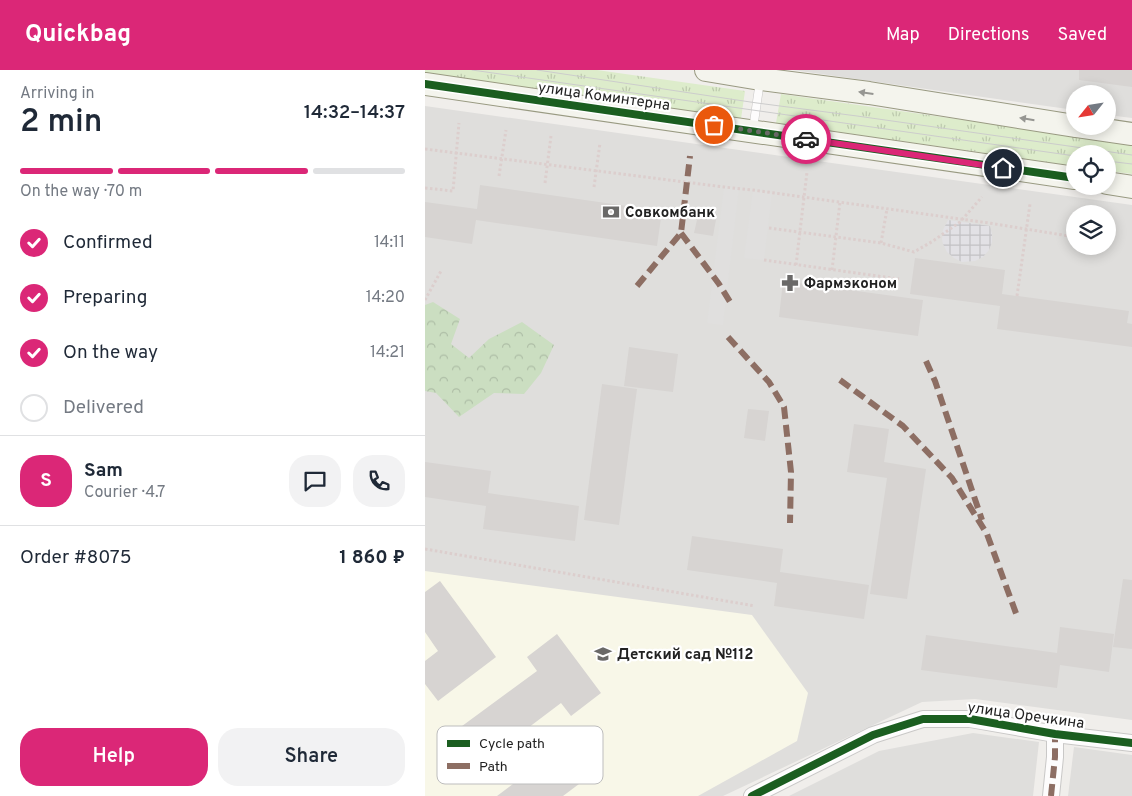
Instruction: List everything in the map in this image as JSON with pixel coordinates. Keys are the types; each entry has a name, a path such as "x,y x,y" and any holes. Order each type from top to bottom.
{"street":[{"path":"706,70 869,93 1066,124"},
{"name":"улица Коминтерна","path":"425,84 1066,177"},
{"path":"1116,132 1132,134"},
{"path":"1116,184 1132,187"},
{"name":"улица Оречкина","path":"752,796 873,735 923,719 970,719 1055,734 1132,743"},
{"path":"1051,796 1055,734"}],"lane":[{"path":"753,131 760,79"}],"path":[{"path":"425,188 453,192 459,123"},
{"path":"499,176 506,130"},
{"path":"545,183 551,136"},
{"path":"594,187 600,143"},
{"path":"425,149 804,197 962,219 1066,236"},
{"path":"796,265 807,172"},
{"path":"769,228 881,243 915,252 962,219 982,197"},
{"path":"832,270 840,202"},
{"path":"1017,296 1030,204"},
{"path":"881,243 887,209"},
{"path":"764,260 899,279"},
{"path":"425,300 441,271"},
{"path":"425,550 755,606"}],"shaded area":[{"path":"793,70 1132,70 1132,118 1116,116 1116,85 1066,85 1066,109"},
{"path":"425,106 1132,205 1132,720 975,699 922,702 723,796 425,796"},
{"path":"724,187 739,188 723,325 707,323"},
{"path":"753,190 772,193 764,260 744,258"},
{"path":"948,220 990,226 992,242 989,250 983,257 975,261 962,262 947,252 942,239 943,230"},
{"name":"Детский сад №112","path":"425,571 752,615 808,693 797,741 698,796 425,796"},
{"path":"973,733 1039,742 1033,796 789,796 879,751"},
{"path":"1074,747 1132,755 1132,796 1068,796"}],"green space":[{"path":"425,70 597,70 745,91 741,119 425,74"},
{"path":"781,94 1132,144 1132,174 1116,172 1116,145 1066,145 1066,165 776,123"},
{"path":"433,302 460,319 451,344 469,358 489,339 522,322 554,345 541,373 524,394 494,393 459,417 436,393 425,391 425,305"}],"building":[{"path":"1079,70 1132,70 1132,87 1079,80"},
{"path":"480,185 662,211 657,246 476,220 472,244 425,237 425,202 477,209"},
{"path":"699,211 717,214 713,236 694,233"},
{"path":"915,258 1005,270 1002,294 1129,311 1127,323 1132,324 1132,347 997,329 1000,306 910,294"},
{"path":"783,281 923,300 918,336 779,317"},
{"path":"629,347 678,354 673,392 624,386"},
{"path":"602,384 637,389 619,525 584,520"},
{"path":"748,409 769,411 765,441 744,438"},
{"path":"854,424 889,429 884,462 926,469 907,599 870,594 887,478 847,472"},
{"path":"425,462 491,471 488,493 579,506 575,541 483,529 486,506 425,497"},
{"path":"692,536 783,549 780,572 869,585 864,619 774,606 777,583 687,570"},
{"path":"1123,579 1132,580 1132,649 1113,647"},
{"path":"440,581 496,657 438,701 425,684 425,661 438,651 425,632 425,592"},
{"path":"1060,627 1114,634 1109,672 1060,665 1057,688 921,670 926,635 1057,653"},
{"path":"557,634 601,693 571,716 561,703 531,726 462,726 537,671 527,657"},
{"path":"513,784 579,784 563,796 497,796"}],"tram line":[{"path":"472,70 1066,155"},
{"path":"537,70 757,103 1132,155"},
{"path":"1116,162 1132,164"}],"marked path":[{"path":"637,286 681,233 690,156"},
{"path":"681,233 719,284 732,305"},
{"path":"728,337 769,382 784,407 791,472 790,523"},
{"path":"926,361 935,381 982,520"},
{"path":"840,380 903,426 952,478 987,534 1017,616"},
{"path":"1051,796 1055,734"}],"cycle path":[{"path":"425,84 1066,177"},
{"path":"752,796 873,735 923,719 970,719 1055,734 1132,743"}],"way so far":[{"path":"714,125 806,139"}],"place":[{"name":"Совкомбанк","path":"611,212"},
{"name":"Фармэконом","path":"790,283"},
{"name":"Детский сад №112","path":"603,654"}],"route":[{"path":"806,139 1003,168"}]}
